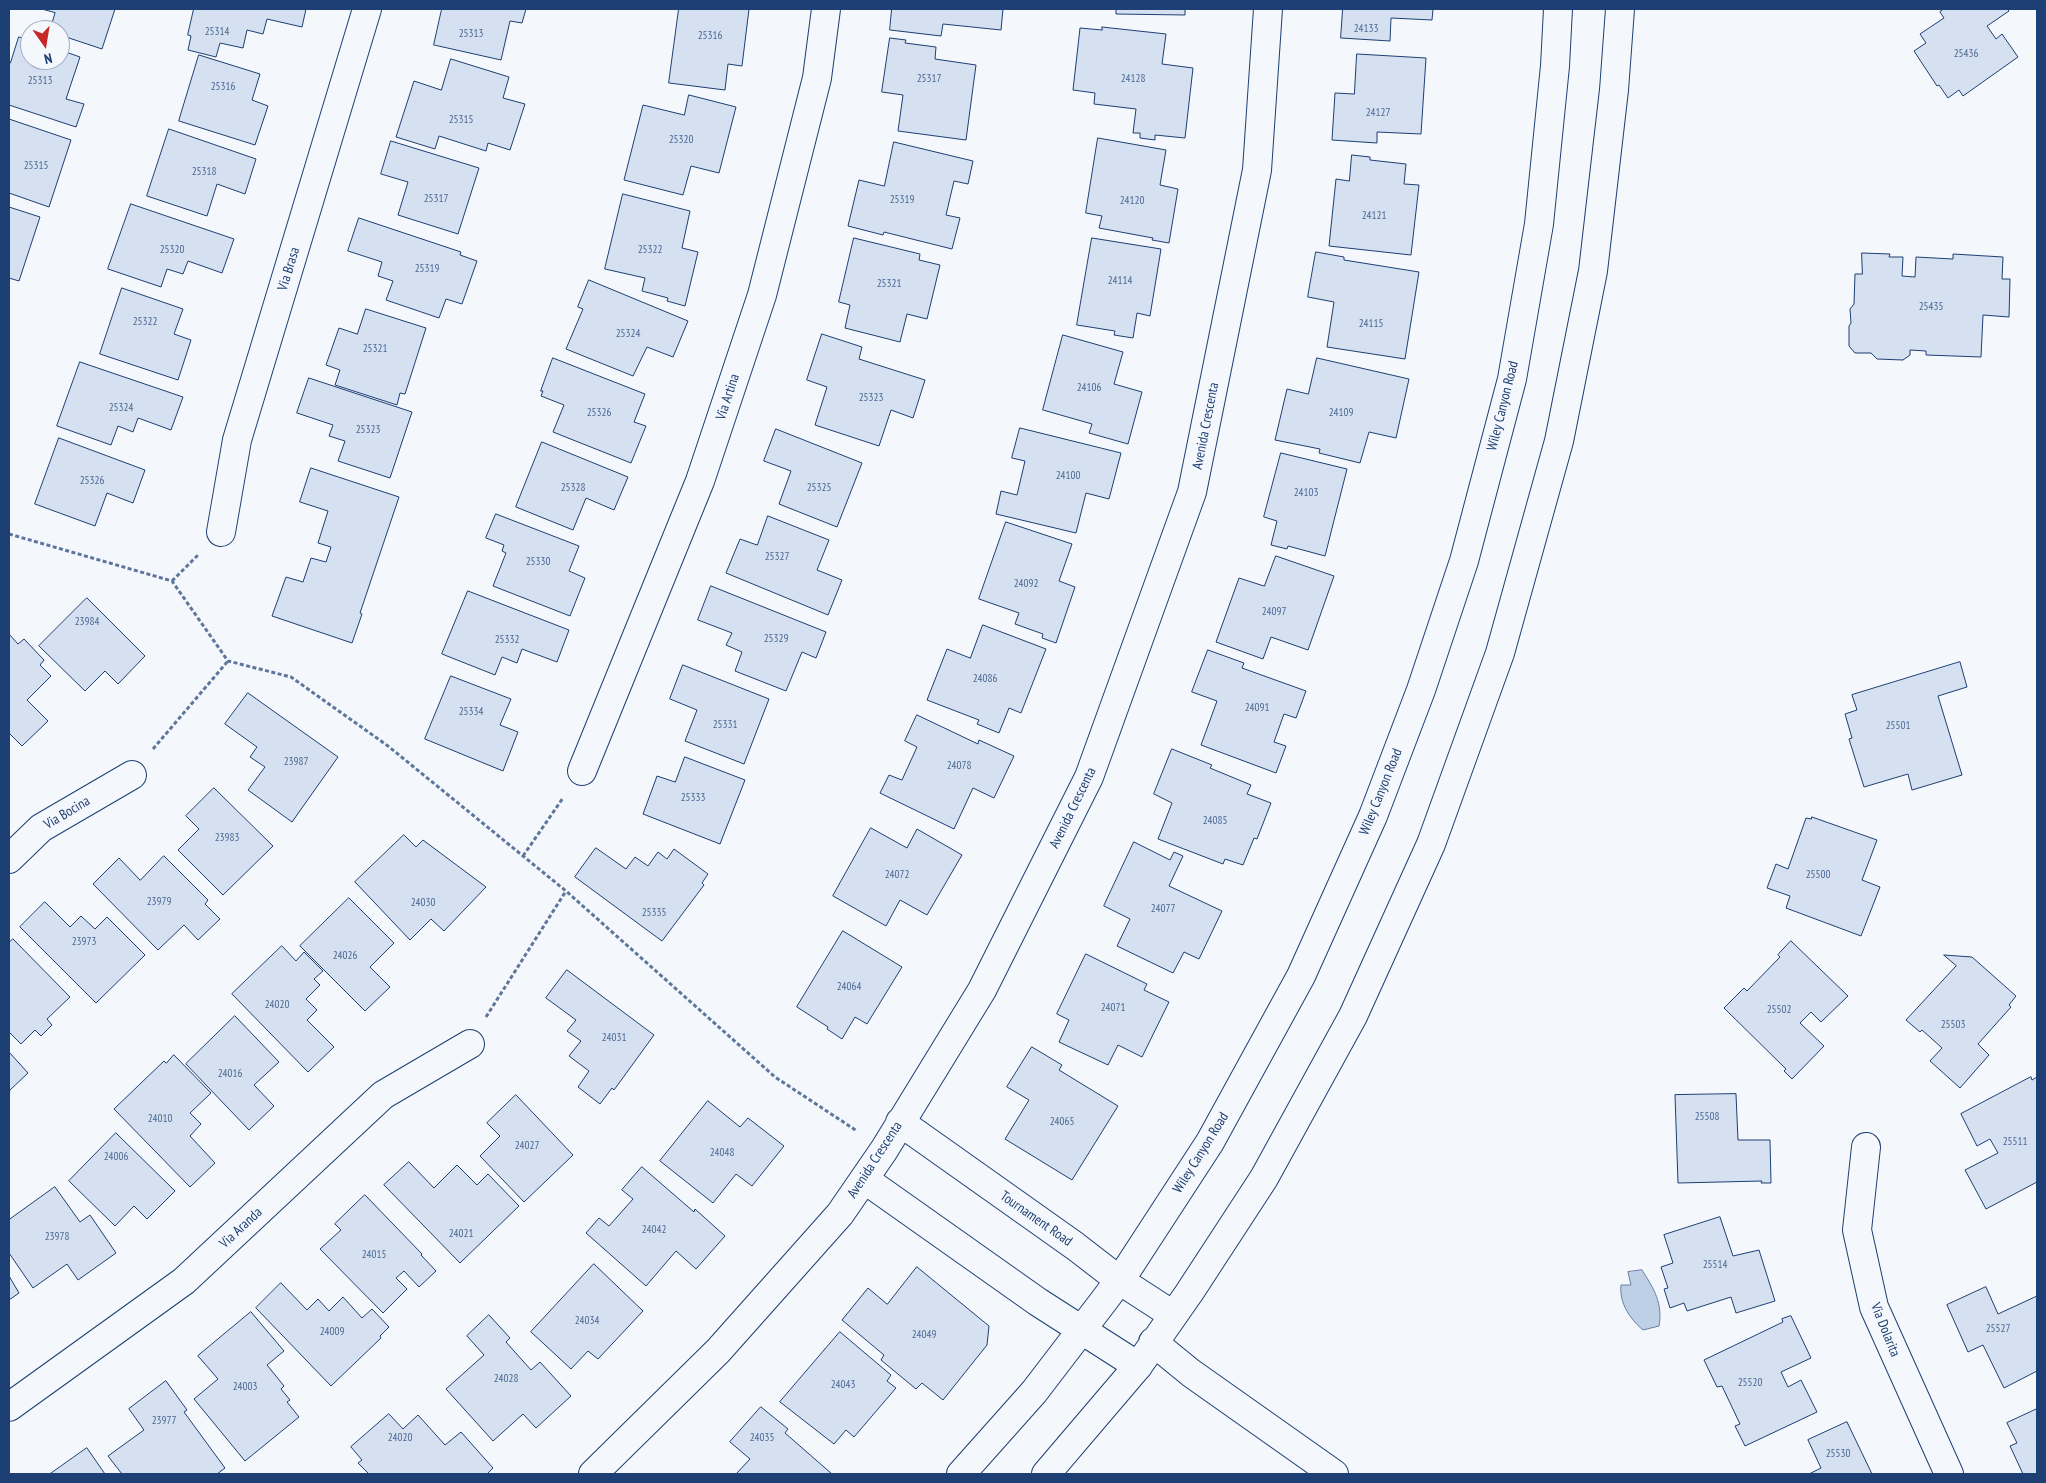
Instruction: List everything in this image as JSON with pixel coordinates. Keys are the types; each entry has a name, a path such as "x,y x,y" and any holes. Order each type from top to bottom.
{"street":[{"name":"Via Brasa","path":"221,532 237,440 367,9"},
{"name":"Via Artina","path":"582,771 700,482 762,295 818,78 826,9"},
{"name":"Avenida Crescenta","path":"592,1474 718,1351 840,1214 884,1150 982,990 1089,777 1192,492 1257,170 1268,9"},
{"name":"Wiley Canyon Road","path":"961,1474 1034,1392 1119,1280 1210,1142 1301,976 1373,816 1421,690 1464,561 1512,379 1538,224 1555,66 1558,9"},
{"path":"1046,1474 1138,1366 1264,1178 1353,1016 1431,844 1500,653 1559,441 1593,271 1614,90 1620,9"},
{"name":"Via Bocina","path":"9,859 41,828 132,775"},
{"name":"Via Aranda","path":"9,1407 184,1281 383,1096 470,1044"},
{"name":"Tournament Road","path":"900,1122 1075,1246 1119,1280 1173,1315"},
{"name":"Via Dolarita","path":"1866,1147 1857,1230 1874,1307 1949,1474"},
{"path":"864,1179 1038,1302 1138,1366"},
{"path":"1153,1342 1191,1373 1334,1474"}],"path":[{"path":"9,534 172,581 228,661 291,677 388,746 566,891 775,1077 884,1150"},
{"path":"132,775 228,661"},
{"path":"523,856 582,771"},
{"path":"470,1044 566,891"}],"water":[{"path":"1642,1270 1657,1296 1660,1310 1659,1326 1643,1330 1626,1310 1621,1292 1621,1285 1631,1285 1628,1272"}],"building":[{"path":"42,9 115,9 102,49 70,38 70,20 53,20 55,13"},
{"path":"194,9 306,9 302,27 267,19 263,34 247,30 243,48 220,43 216,57 188,50 191,36 188,35"},
{"path":"442,9 526,9 522,23 510,21 501,60 434,45"},
{"path":"679,9 749,9 742,66 728,64 725,90 669,83"},
{"path":"892,9 1003,9 1001,30 943,24 941,36 890,30"},
{"path":"1116,9 1185,9 1185,15 1116,14"},
{"path":"1343,9 1433,9 1432,20 1391,18 1390,41 1341,38"},
{"path":"1944,9 2007,9 2009,11 1987,26 1996,39 2002,34 2018,57 1963,96 1959,90 1948,98 1939,85 1937,86 1914,51 1926,43 1920,34 1944,18 1940,12"},
{"path":"1102,27 1166,34 1162,64 1193,68 1185,138 1155,135 1155,140 1140,138 1140,133 1133,133 1136,109 1094,104 1095,93 1073,90 1080,28 1102,30"},
{"path":"19,37 20,70 70,70 70,54 80,57 66,99 84,104 76,127 9,105 10,63"},
{"path":"890,38 906,40 905,43 936,47 935,59 976,65 966,140 898,131 903,95 882,92"},
{"path":"1357,54 1426,58 1421,134 1377,132 1377,143 1332,140 1335,93 1354,94"},
{"path":"199,55 260,74 252,100 268,106 255,145 179,121"},
{"path":"451,59 509,77 503,98 525,104 510,150 488,143 486,151 439,136 435,149 396,137 414,81 441,90"},
{"path":"689,95 736,107 719,173 691,166 683,195 624,180 643,105 684,115"},
{"path":"9,119 71,140 49,207 9,193"},
{"path":"169,129 256,159 245,194 217,184 207,216 147,196"},
{"path":"1098,138 1166,150 1160,185 1178,189 1169,243 1152,240 1153,238 1099,228 1102,216 1086,213"},
{"path":"391,141 479,168 458,234 398,215 408,182 381,174"},
{"path":"894,142 973,161 968,184 954,181 946,215 960,218 952,249 884,232 883,235 848,226 859,180 884,186"},
{"path":"1352,155 1370,157 1370,160 1406,164 1404,184 1419,185 1411,255 1329,246 1336,179 1349,181"},
{"path":"623,194 690,211 682,248 698,252 685,306 667,301 668,298 642,291 645,278 605,269"},
{"path":"131,204 234,239 222,273 188,261 183,274 167,269 161,287 108,269"},
{"path":"9,207 40,217 19,281 9,278"},
{"path":"359,218 461,252 460,255 477,261 462,304 446,299 439,318 386,300 393,281 378,276 382,262 348,251"},
{"path":"854,238 920,254 919,260 940,265 927,319 907,314 900,342 845,328 850,305 839,302"},
{"path":"1092,238 1161,249 1150,316 1137,313 1133,338 1114,335 1115,331 1077,325"},
{"path":"1316,252 1344,257 1344,260 1419,272 1405,359 1327,347 1334,302 1308,297"},
{"path":"1862,253 1890,254 1889,257 1903,257 1902,276 1915,277 1916,257 1953,259 1953,254 2003,257 2002,279 2010,279 2009,317 1983,315 1981,357 1926,355 1926,351 1910,350 1910,355 1903,360 1877,359 1871,353 1855,353 1849,346 1850,309 1854,304 1855,274 1862,274"},
{"path":"589,280 688,321 673,357 647,347 633,376 566,349 583,309 578,307"},
{"path":"122,288 183,309 174,334 191,340 178,380 100,354"},
{"path":"366,309 426,328 405,394 400,393 397,405 335,385 340,370 326,365 339,328 357,334"},
{"path":"822,334 862,347 859,359 925,380 913,418 891,410 879,446 815,425 827,387 807,380"},
{"path":"1063,335 1123,352 1114,384 1142,392 1128,444 1089,433 1092,424 1043,410"},
{"path":"553,358 645,394 634,422 646,426 631,463 553,432 564,405 541,396 543,391 541,391"},
{"path":"1317,358 1409,379 1396,438 1369,432 1360,463 1319,453 1320,449 1275,440 1287,389 1308,394"},
{"path":"80,362 183,397 171,430 138,418 133,432 118,426 111,445 57,426"},
{"path":"309,378 412,412 390,478 338,461 345,441 329,436 333,425 297,413"},
{"path":"1020,428 1121,453 1109,499 1086,493 1076,533 996,514 1001,491 1017,495 1025,461 1012,458"},
{"path":"776,429 862,463 837,527 779,504 791,471 764,461"},
{"path":"59,438 145,470 133,503 107,493 95,526 35,504"},
{"path":"542,442 628,477 614,510 586,498 573,530 516,507"},
{"path":"1281,453 1347,469 1325,556 1288,546 1287,549 1271,545 1277,521 1264,517"},
{"path":"311,468 399,497 360,613 362,614 352,643 272,616 286,577 303,582 311,558 326,562 331,547 318,543 328,511 300,502"},
{"path":"496,514 579,546 569,571 585,578 570,616 493,586 506,553 502,551 504,545 486,538"},
{"path":"768,516 829,540 817,570 842,580 828,615 726,573 740,539 757,545"},
{"path":"1006,522 1072,544 1059,581 1075,587 1056,643 1042,638 1043,634 1015,624 1019,613 979,599"},
{"path":"1276,556 1334,576 1308,650 1271,637 1263,659 1216,642 1239,578 1264,586"},
{"path":"711,586 826,632 816,658 802,652 786,691 735,671 742,652 726,645 732,633 698,620"},
{"path":"468,591 569,630 557,662 522,649 517,663 502,657 495,675 442,654"},
{"path":"87,598 145,656 118,684 105,671 85,691 39,646"},
{"path":"983,625 1046,649 1021,713 1009,708 999,733 977,724 979,720 927,700 947,649 970,658"},
{"path":"9,634 18,644 24,639 44,660 40,665 51,676 27,700 48,721 22,746 9,733"},
{"path":"1208,650 1244,663 1242,668 1306,691 1296,718 1284,714 1274,742 1286,746 1276,773 1201,745 1217,701 1192,692"},
{"path":"1960,662 1967,687 1938,696 1962,775 1912,790 1908,774 1864,787 1849,739 1852,738 1845,714 1857,710 1852,695"},
{"path":"683,665 769,699 744,764 685,741 697,710 670,699"},
{"path":"451,676 511,699 500,725 518,732 503,771 425,739"},
{"path":"248,693 338,757 292,822 248,790 265,767 250,757 257,747 225,724"},
{"path":"917,715 978,744 979,740 1014,756 994,798 973,788 954,829 880,793 889,775 902,780 917,747 905,741"},
{"path":"1172,749 1212,765 1210,768 1251,785 1247,794 1271,803 1257,839 1254,838 1243,865 1225,859 1223,864 1158,839 1172,803 1154,794"},
{"path":"685,757 745,780 720,844 643,814 657,776 675,782"},
{"path":"214,788 273,846 223,895 178,850 199,829 186,816"},
{"path":"1812,817 1877,840 1862,880 1880,887 1861,936 1786,908 1790,896 1767,888 1776,864 1788,869 1806,818 1811,819"},
{"path":"871,828 907,848 917,829 962,855 927,915 900,900 886,926 833,896"},
{"path":"404,835 416,847 423,840 486,887 444,931 431,919 410,940 355,882"},
{"path":"1134,842 1170,860 1174,852 1183,856 1169,886 1222,911 1199,959 1184,952 1173,973 1117,946 1130,919 1104,906"},
{"path":"596,848 626,869 635,857 648,866 658,852 667,859 674,849 708,874 702,883 704,885 662,941 575,877"},
{"path":"164,856 208,900 205,904 220,919 198,940 184,925 158,950 93,884 119,858 140,880"},
{"path":"349,898 394,943 370,967 390,987 365,1011 300,946"},
{"path":"45,902 70,927 81,916 95,929 107,917 145,955 96,1003 20,927"},
{"path":"843,931 902,967 867,1024 855,1017 842,1039 827,1029 828,1027 797,1007"},
{"path":"13,939 70,997 47,1019 52,1025 41,1036 35,1030 21,1044 9,1032 9,943"},
{"path":"1791,941 1848,996 1821,1022 1811,1012 1800,1023 1824,1046 1792,1079 1784,1071 1786,1069 1724,1008 1744,988 1747,991 1780,957 1778,955"},
{"path":"282,946 296,961 304,952 323,971 314,979 320,985 306,999 317,1010 307,1020 334,1047 308,1072 232,994"},
{"path":"1086,954 1147,984 1144,990 1169,1002 1142,1057 1118,1045 1108,1065 1059,1042 1069,1020 1057,1014"},
{"path":"1944,955 1972,957 2016,996 2009,1005 2011,1007 1978,1044 1989,1055 1960,1088 1930,1061 1942,1048 1922,1030 1920,1032 1906,1020 1956,966"},
{"path":"567,970 654,1035 614,1090 612,1088 600,1104 578,1087 589,1071 569,1056 581,1041 567,1031 576,1020 546,998"},
{"path":"235,1016 279,1062 254,1085 274,1106 249,1130 186,1064"},
{"path":"1032,1047 1062,1065 1059,1070 1118,1106 1072,1180 1005,1139 1029,1100 1007,1087"},
{"path":"9,1052 28,1073 9,1091"},
{"path":"174,1055 211,1093 190,1113 201,1124 190,1136 215,1163 190,1187 114,1109 164,1061 166,1063"},
{"path":"2031,1077 2032,1080 2037,1077 2037,1182 1986,1209 1965,1170 1998,1153 1990,1139 1977,1146 1961,1114"},
{"path":"1736,1094 1738,1140 1770,1140 1771,1183 1761,1183 1762,1181 1678,1183 1675,1095"},
{"path":"516,1095 573,1155 524,1202 480,1156 500,1136 487,1123"},
{"path":"708,1101 740,1127 748,1118 784,1146 752,1186 736,1174 713,1203 660,1161"},
{"path":"116,1133 175,1191 147,1219 134,1206 115,1226 69,1181"},
{"path":"409,1162 434,1188 457,1165 477,1185 488,1174 519,1206 460,1263 384,1185"},
{"path":"642,1167 694,1212 695,1209 725,1236 696,1269 676,1251 646,1286 586,1233 599,1218 609,1226 633,1199 622,1190"},
{"path":"55,1187 80,1222 90,1215 116,1253 78,1280 67,1264 33,1288 9,1253 9,1220"},
{"path":"365,1195 436,1271 419,1287 404,1271 396,1278 407,1289 383,1313 320,1249 341,1230 335,1224"},
{"path":"1720,1217 1733,1256 1759,1250 1775,1301 1736,1313 1731,1297 1687,1311 1684,1303 1670,1308 1664,1289 1668,1288 1661,1267 1673,1263 1664,1235"},
{"path":"594,1264 643,1311 598,1359 588,1351 571,1369 531,1332"},
{"path":"917,1267 989,1326 987,1345 943,1400 922,1383 916,1389 881,1360 884,1355 842,1320 868,1288 887,1304"},
{"path":"9,1276 19,1293 9,1300"},
{"path":"281,1283 307,1310 318,1299 329,1311 343,1297 362,1318 372,1309 389,1327 380,1336 381,1338 331,1386 256,1308"},
{"path":"1986,1287 1998,1314 2037,1296 2037,1371 2004,1388 1983,1345 1968,1352 1947,1305"},
{"path":"251,1312 284,1351 267,1365 284,1386 281,1389 290,1400 287,1402 299,1417 245,1461 194,1399 218,1379 198,1356"},
{"path":"489,1315 510,1338 506,1342 531,1370 540,1362 571,1396 536,1428 523,1414 493,1441 446,1389 484,1355 467,1336"},
{"path":"1791,1316 1811,1358 1781,1372 1788,1387 1801,1380 1817,1412 1745,1446 1735,1426 1740,1424 1722,1386 1717,1387 1704,1360 1783,1322 1782,1319"},
{"path":"840,1332 891,1375 887,1381 896,1388 854,1437 846,1430 834,1444 780,1402"},
{"path":"166,1381 187,1410 184,1412 225,1468 217,1474 122,1474 108,1456 144,1430 129,1409"},
{"path":"761,1407 788,1429 785,1433 832,1474 736,1474 750,1459 730,1442"},
{"path":"2037,1409 2037,1474 2023,1474 2010,1446 2017,1443 2007,1423"},
{"path":"389,1414 403,1429 418,1415 445,1445 461,1432 493,1468 487,1474 369,1474 358,1463 362,1460 351,1447"},
{"path":"1847,1422 1872,1474 1809,1474 1821,1468 1808,1440"},
{"path":"87,1448 105,1474 50,1474"}]}
